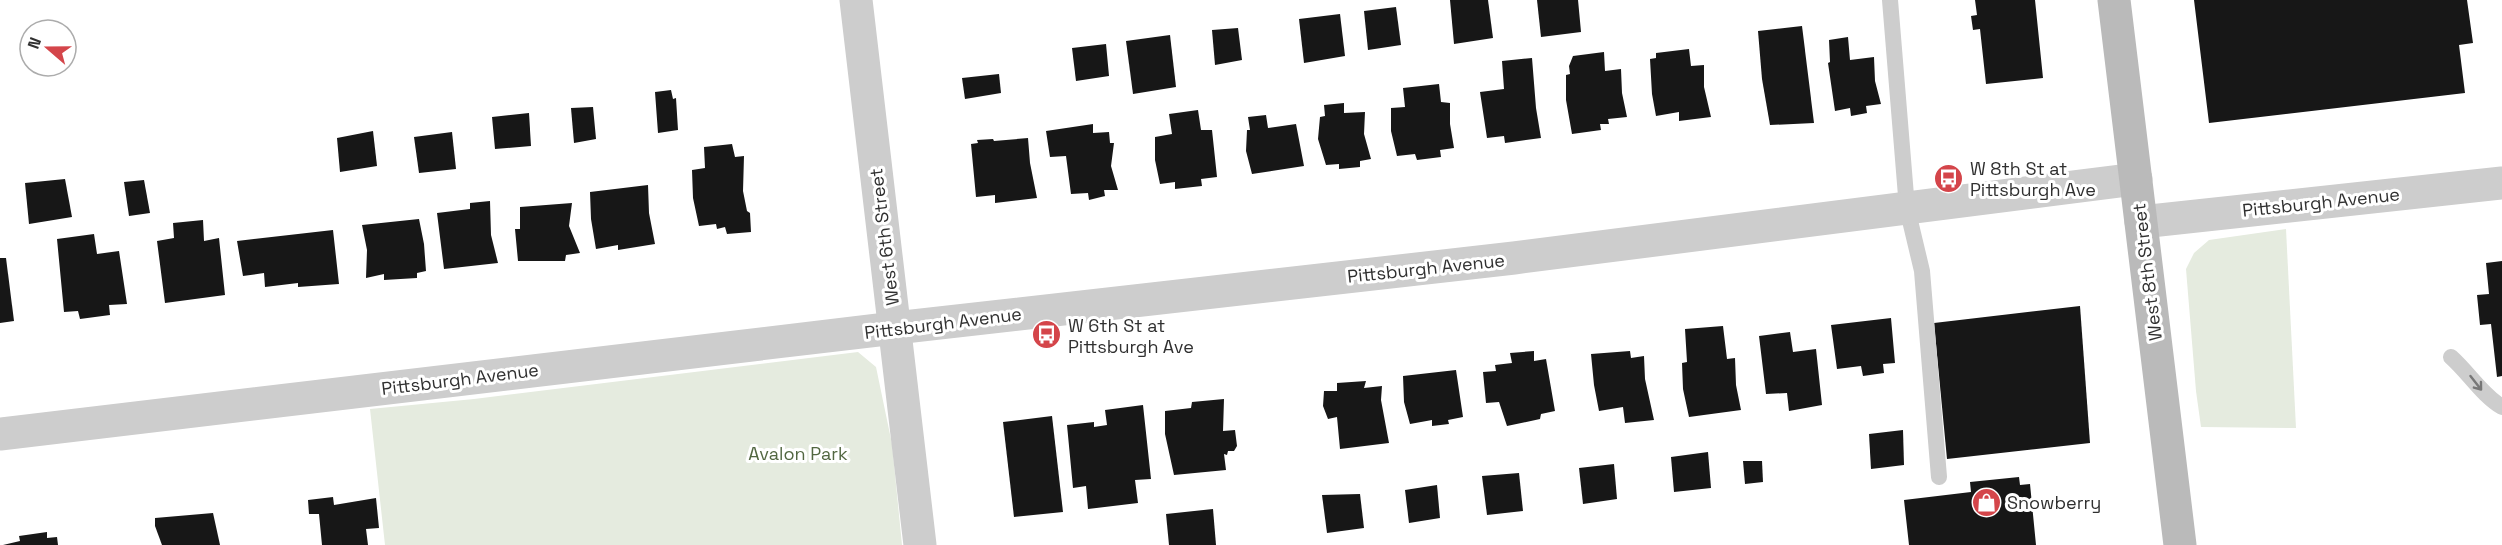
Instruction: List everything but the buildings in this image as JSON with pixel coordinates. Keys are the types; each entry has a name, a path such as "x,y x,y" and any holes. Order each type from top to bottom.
{"main road":[{"name":"West 8th Street","path":"2114,0 2180,545"}],"street":[{"name":"West 6th Street","path":"856,0 920,545"},
{"name":"Pittsburgh Avenue","path":"0,434 895,328 1514,258 2136,179"},
{"name":"Pittsburgh Avenue","path":"2141,222 2502,183"}],"lane":[{"path":"1890,0 1907,208 1922,271 1939,477"},
{"path":"2451,357 2467,371 2484,393 2502,407"}],"green space":[{"path":"2286,229 2296,428 2201,427 2186,269 2194,253 2209,240"},
{"name":"Avalon Park","path":"858,352 876,367 892,444 902,545 385,545 370,409 474,399"}],"place":[{"name":"W 8th St at Pittsburgh Ave","path":"1949,178"},
{"name":"W 6th St at Pittsburgh Ave","path":"1047,335"},
{"name":"Snowberry","path":"1986,502"}]}
